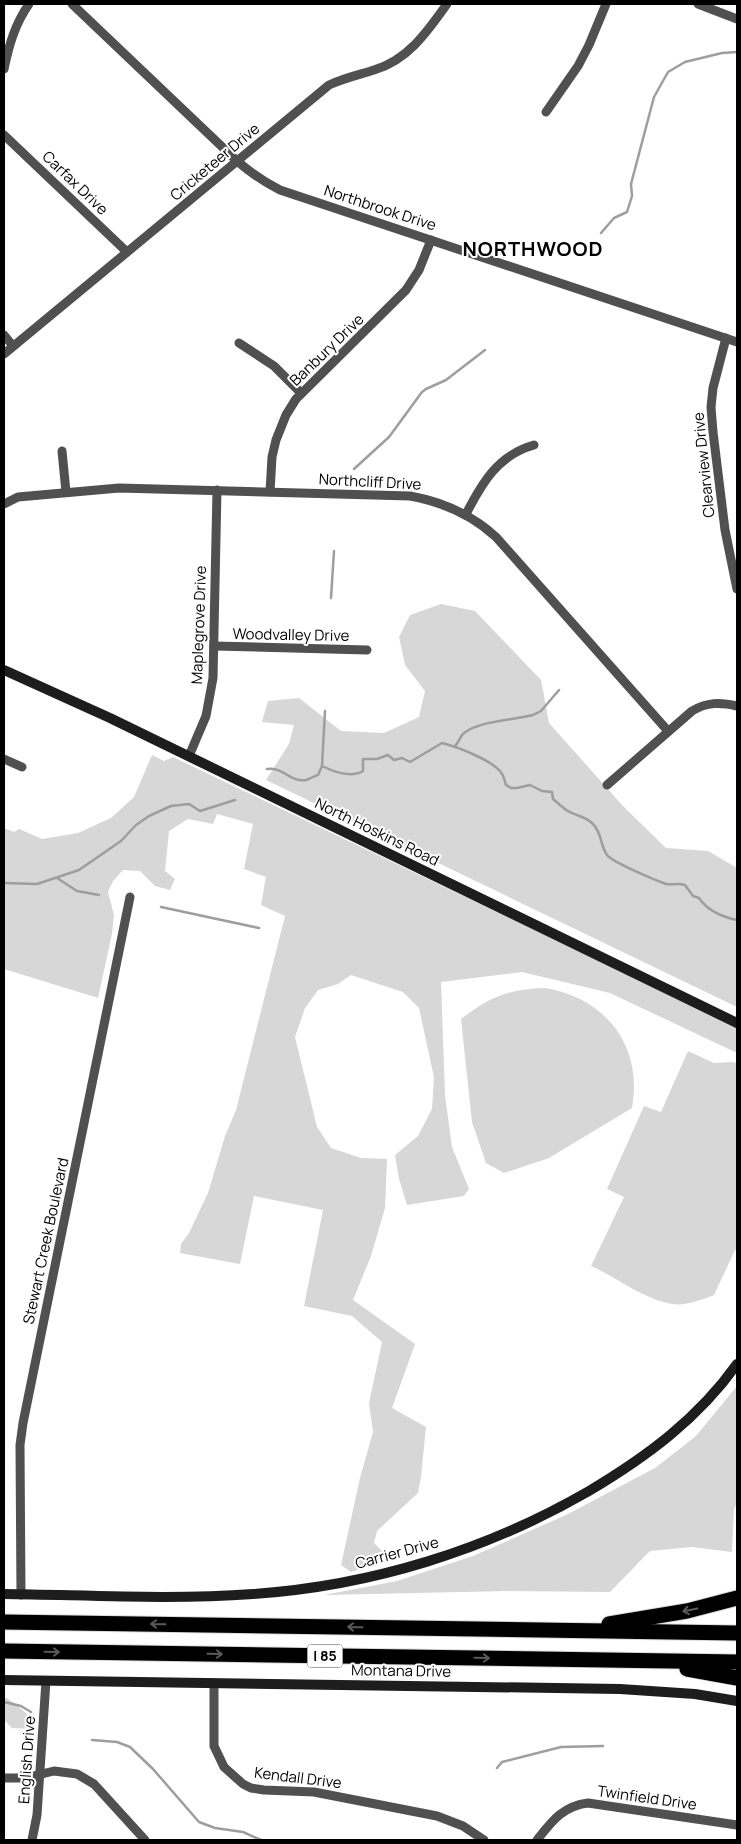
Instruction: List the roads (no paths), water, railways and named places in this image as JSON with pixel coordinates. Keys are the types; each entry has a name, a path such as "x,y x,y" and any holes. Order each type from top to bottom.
{"highway":[{"path":"571,1630 687,1611 737,1598"},
{"name":"I 85","path":"4,1622 737,1633"},
{"name":"I 85","path":"4,1651 737,1662"},
{"path":"647,1661 737,1678"}],"street":[{"path":"4,69 11,38 29,4"},
{"name":"Northbrook Drive","path":"72,4 251,174 265,183 280,190 737,342"},
{"name":"Cricketeer Drive","path":"4,354 329,85 350,76 390,64 410,50 421,39 447,4"},
{"path":"546,112 578,66 606,4"},
{"path":"698,4 737,19"},
{"name":"Carfax Drive","path":"4,135 127,252"},
{"name":"Banbury Drive","path":"270,492 272,457 286,414 301,393 406,290 419,270 431,240"},
{"path":"4,335 13,346"},
{"name":"Clearview Drive","path":"726,338 713,388 711,408 725,530 737,590"},
{"path":"239,343 274,366 301,393"},
{"path":"466,514 488,478 505,458 514,452 534,445"},
{"path":"62,451 66,492"},
{"name":"Northcliff Drive","path":"4,504 18,497 119,488 410,496 435,501 466,514 496,537 668,731"},
{"name":"Maplegrove Drive","path":"189,756 203,723 210,699 213,678 217,490"},
{"name":"Woodvalley Drive","path":"214,646 367,650"},
{"name":"North Hoskins Road","path":"4,670 189,756 737,1023"},
{"path":"606,785 692,711 702,705 714,703 737,706"},
{"path":"4,759 22,767"},
{"name":"Stewart Creek Boulevard","path":"21,1595 20,1445 23,1423 130,897"},
{"name":"Carrier Drive","path":"4,1594 181,1597 272,1593 376,1576 446,1556 498,1536 548,1513 586,1493 636,1462 669,1438 691,1418 718,1389 737,1364"},
{"name":"Montana Drive","path":"4,1680 644,1690 695,1694 737,1701"},
{"name":"English Drive","path":"32,1840 37,1815 46,1681"},
{"name":"Kendall Drive","path":"214,1684 214,1746 224,1767 243,1784 251,1788 264,1790 314,1792 437,1816 463,1826 484,1840"},
{"path":"4,1778 25,1778 54,1771 77,1774 94,1784 145,1840"},
{"name":"Twinfield Drive","path":"537,1840 554,1818 562,1812 579,1804 588,1803 737,1825"}],"waterway":[{"path":"601,233 614,218 627,212 632,196 631,184 654,97 668,72 685,62 722,53 737,52"},
{"path":"354,469 389,437 422,392 446,380 485,350"},
{"path":"331,598 334,551"},
{"path":"455,746 463,734 470,729 487,723 533,715 541,711 559,690"},
{"path":"267,769 277,770 301,780 318,775 322,766 325,711"},
{"path":"322,766 337,772 353,774 363,771 363,759 377,759 388,755 394,760 402,758 410,762 442,743 456,747 492,764 502,774 506,785 511,788 530,785 542,791 552,792 553,799 562,807 592,823 599,834 607,855 617,862 666,884 685,885 693,896 699,898 711,910 737,920"},
{"path":"4,883 37,884 79,870 121,841 136,825 149,816 171,806 189,804 200,811 235,800"},
{"path":"57,878 77,891 99,895"},
{"path":"161,907 259,928"},
{"path":"4,1702 21,1706 31,1712"},
{"path":"92,1740 117,1742 130,1747 153,1769 199,1822 215,1828 243,1832 261,1840"},
{"path":"497,1768 502,1762 561,1747 603,1746"}],"district":[{"name":"NORTHWOOD","path":"533,249"}]}
